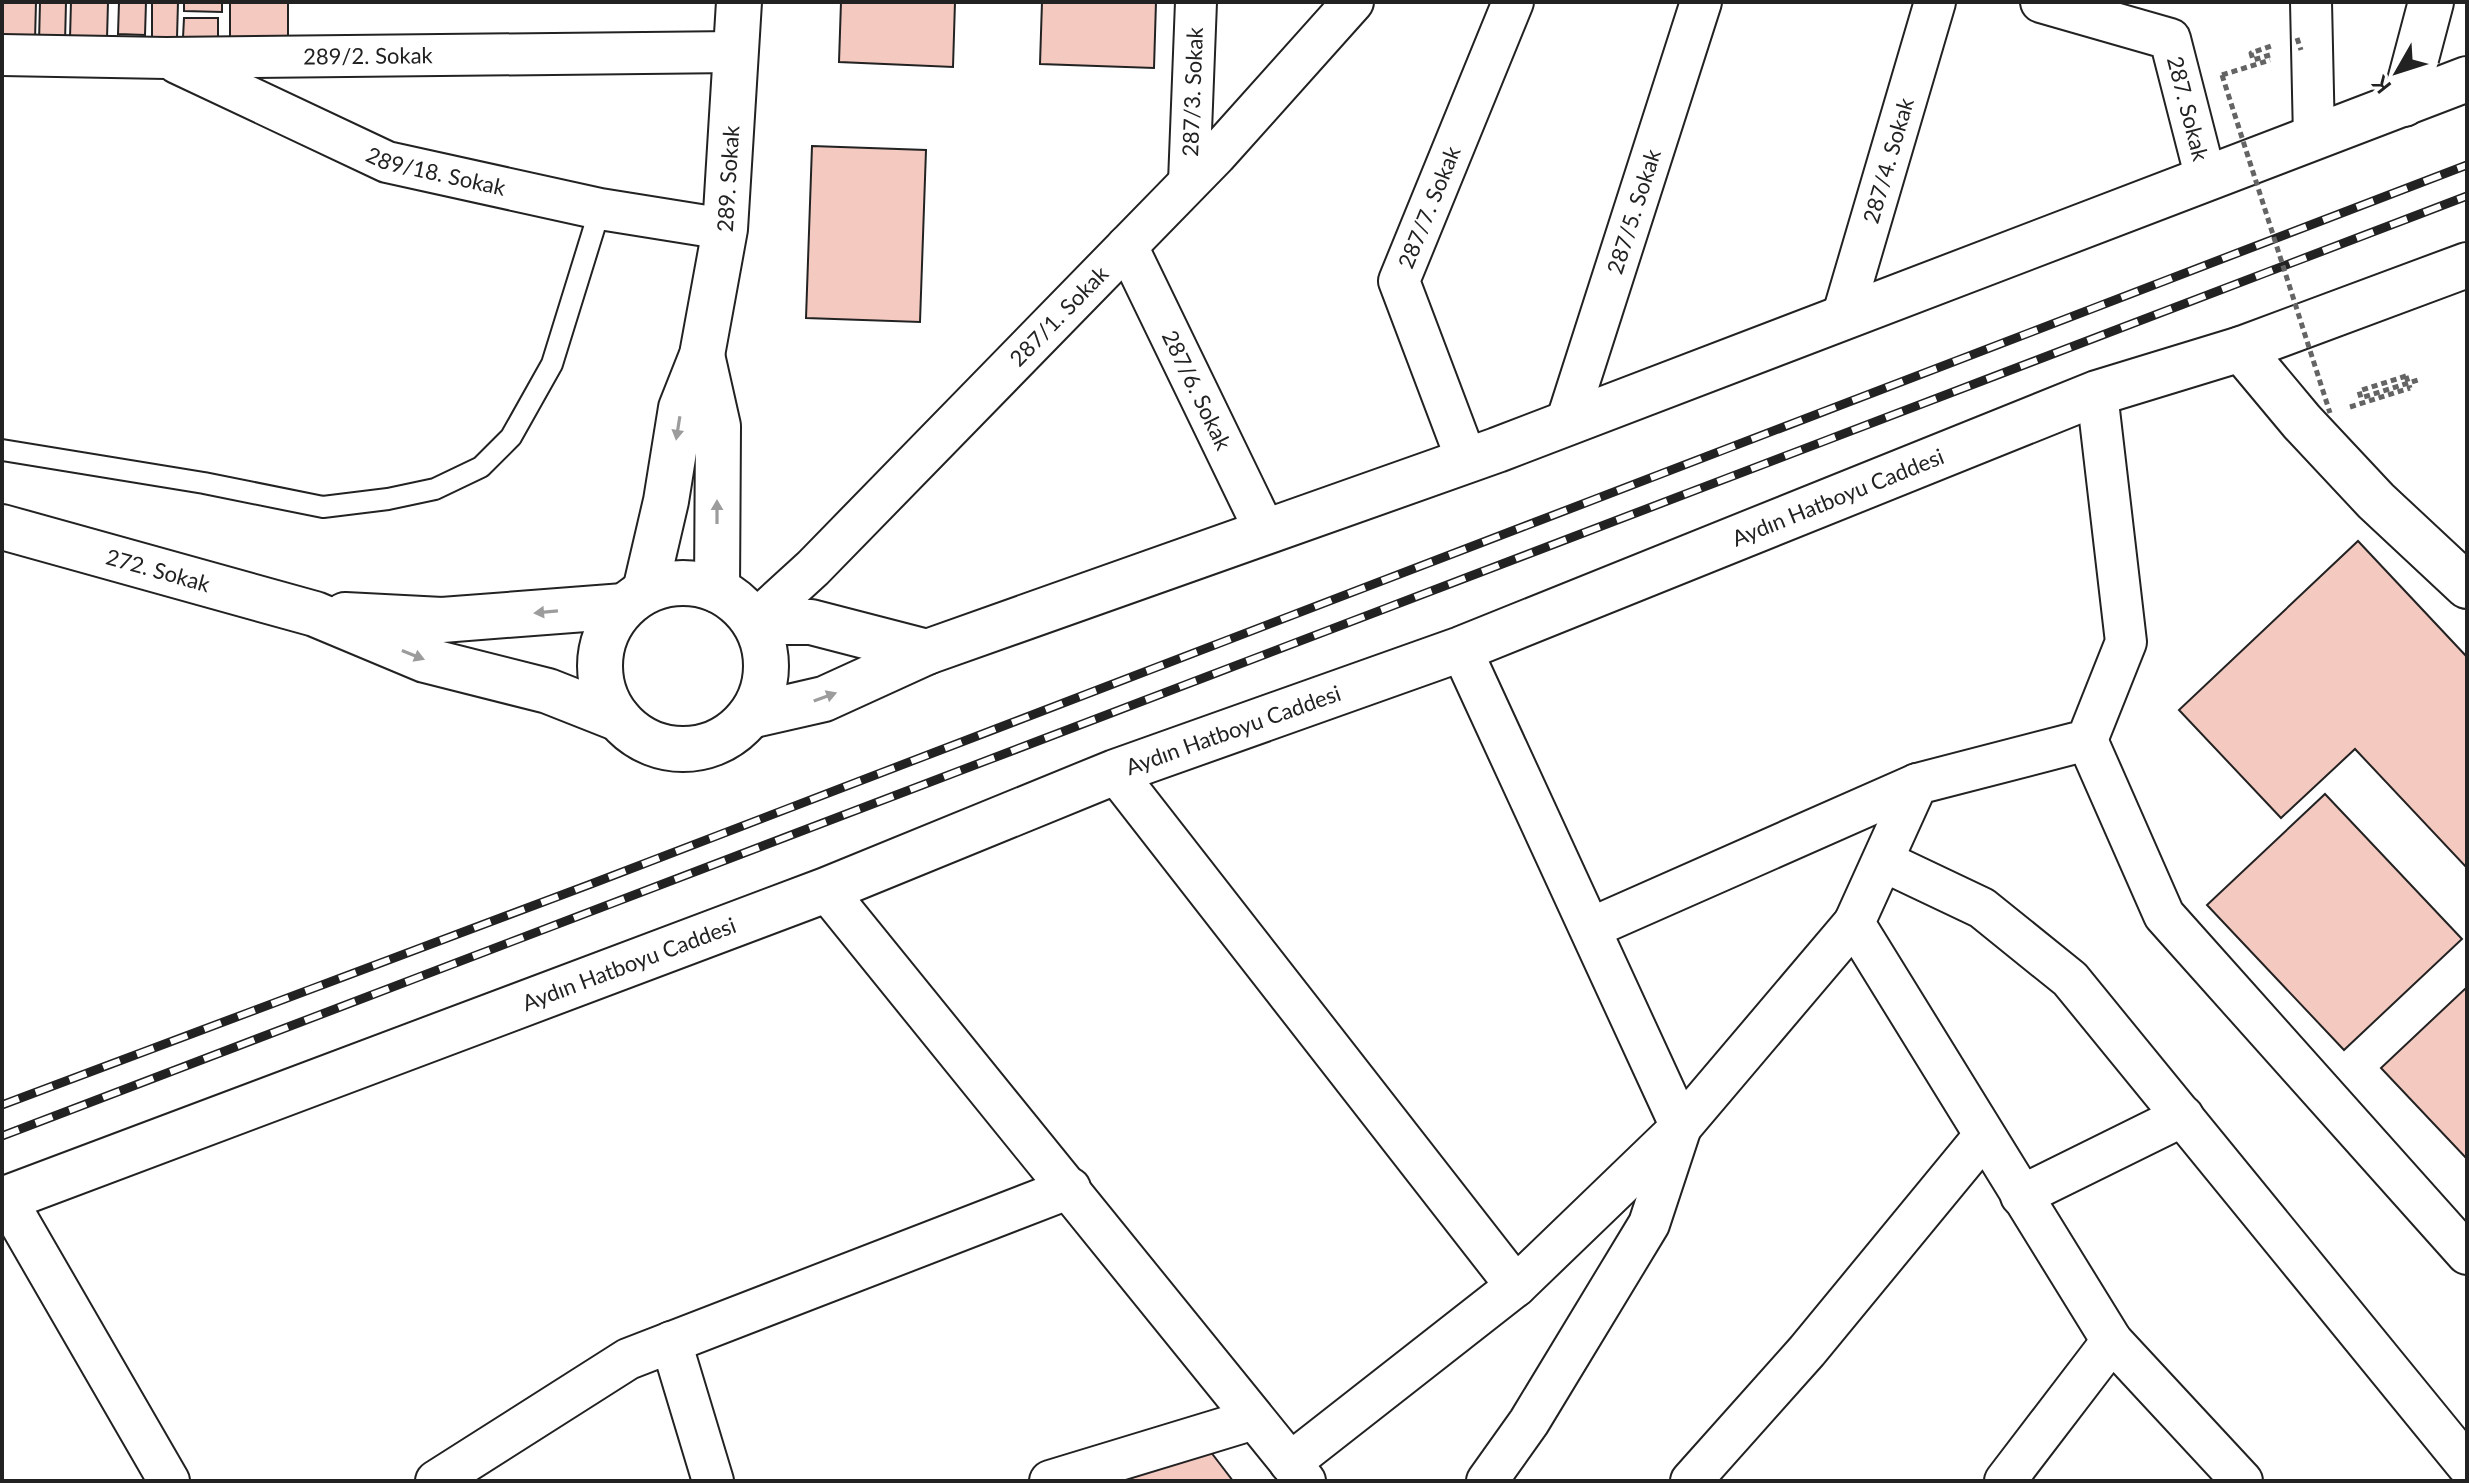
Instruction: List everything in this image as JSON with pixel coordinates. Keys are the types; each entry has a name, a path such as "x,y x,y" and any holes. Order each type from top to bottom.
{"street":[{"name":"289. Sokak","path":"702,355 725,229 739,2"},
{"name":"287/3. Sokak","path":"1189,182 1196,2"},
{"name":"287/1. Sokak","path":"754,622 813,568 1189,182 1353,2"},
{"name":"287/7. Sokak","path":"1467,461 1399,281 1513,2"},
{"name":"287/5. Sokak","path":"1566,423 1701,2"},
{"name":"287/4. Sokak","path":"1842,318 1935,2"},
{"name":"287. Sokak","path":"2041,2 2183,46 2206,179"},
{"path":"2404,104 2431,2"},
{"path":"2304,20 2314,138"},
{"name":"289/2. Sokak","path":"2,55 166,58 735,52"},
{"name":"289/18. Sokak","path":"166,58 387,162 600,209 725,229"},
{"path":"750,716 824,699 927,652 1467,461 2467,79"},
{"name":"287/6. Sokak","path":"1127,246 1266,533"},
{"name":"Aydın Hatboyu Caddesi","path":"4,1200 826,890 1115,772 1461,649 2097,393 2241,349 2467,265"},
{"path":"2241,349 2302,422 2376,501 2467,586"},
{"path":"702,355 718,426 717,590"},
{"path":"634,598 668,584 693,583 717,590 737,603 754,622 764,645 766,670 761,694 750,716 732,733 710,745 685,749 660,746 638,736 619,719 606,698 599,674 601,649 609,626 634,598 666,501 681,408 702,355"},
{"path":"2097,393 2126,642 2087,740 2164,915 2467,1254"},
{"name":"272. Sokak","path":"2,527 315,614 425,660 548,691 619,719"},
{"name":"272. Sokak","path":"315,614 442,620 634,598"},
{"path":"754,622 811,622 927,652"},
{"path":"1461,649 1681,1127 1649,1224 1529,1422 1487,1481"},
{"path":"1591,928 1917,784 2087,740"},
{"path":"1115,772 1516,1286"},
{"path":"826,890 1297,1472 1516,1286 1681,1127 1854,923 1917,784"},
{"path":"1883,861 1982,908 2070,979 2467,1465"},
{"path":"1854,923 2112,1341 2242,1481"},
{"path":"2021,1196 2183,1116"},
{"path":"1691,1481 1807,1351 1984,1136"},
{"path":"436,1481 628,1359 1070,1188"},
{"path":"4,1200 169,1481"},
{"path":"2005,1481 2112,1341"},
{"path":"671,1342 713,1481"},
{"path":"1050,1481 1254,1419"}],"lane":[{"path":"2,450 204,483 323,507 388,499 435,489 481,467 511,437 552,364 600,209"}],"path":[{"path":"2301,50 2304,20"},
{"path":"2251,53 2253,60"},
{"path":"2236,71 2222,75 2330,413"},
{"path":"2345,409 2410,388 2406,376 2359,391 2361,398 2421,379"}],"building":[{"path":"2,2 36,2 35,40 2,39"},
{"path":"40,2 66,2 65,43 39,42"},
{"path":"71,2 108,2 107,39 70,38"},
{"path":"119,2 146,2 145,35 118,34"},
{"path":"152,2 178,2 177,38 152,38"},
{"path":"184,2 222,2 222,12 184,11"},
{"path":"230,2 288,2 288,40 230,39"},
{"path":"841,2 955,2 953,67 839,62"},
{"path":"1042,2 1156,2 1154,68 1040,64"},
{"path":"184,18 218,18 218,40 183,38"},
{"path":"812,146 926,150 920,322 806,318"},
{"path":"2358,541 2467,657 2467,868 2355,749 2281,818 2179,710"},
{"path":"2325,794 2462,939 2344,1050 2207,905"},
{"path":"2467,987 2467,1159 2381,1068"},
{"path":"1207,1447 1233,1481 1086,1481"}],"railway":[{"path":"2,1105 591,884 2467,165"},
{"path":"2,1136 2467,196"}]}
